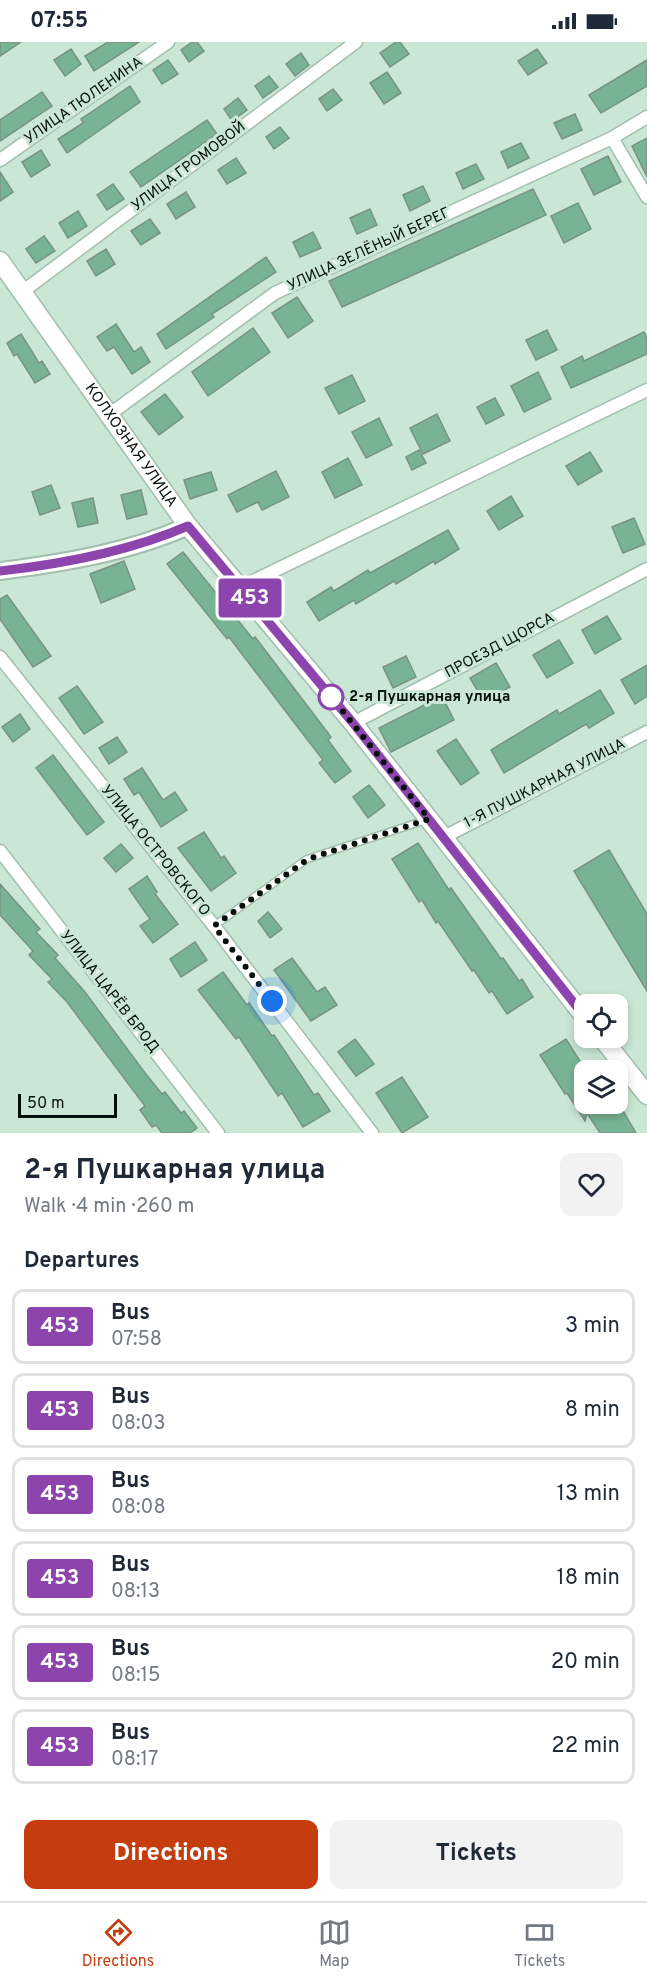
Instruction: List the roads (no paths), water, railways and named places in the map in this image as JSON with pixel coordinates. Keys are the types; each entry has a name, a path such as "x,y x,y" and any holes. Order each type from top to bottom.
{"main road":[{"name":"КОЛХОЗНАЯ УЛИЦА","path":"0,261 188,526 353,723 574,1003"},
{"path":"610,1048 647,1095"}],"street":[{"name":"УЛИЦА ТЮЛЕНИНА","path":"0,160 168,42"},
{"name":"УЛИЦА ГРОМОВОЙ","path":"22,292 356,42"},
{"name":"УЛИЦА ЗЕЛЁНЫЙ БЕРЕГ","path":"110,414 275,293 612,138 647,117"},
{"path":"612,138 647,197"},
{"path":"241,587 647,390"},
{"path":"0,571 51,565 159,539 188,526"},
{"name":"ПРОЕЗД ЩОРСА","path":"353,723 647,569"},
{"name":"УЛИЦА ОСТРОВСКОГО","path":"0,657 214,926 372,1133"},
{"name":"1-Я ПУШКАРНАЯ УЛИЦА","path":"444,837 647,732"},
{"name":"УЛИЦА ЦАРЁВ БРОД","path":"0,851 218,1133"}],"lane":[{"path":"214,926 308,859 429,819"}],"place":[{"name":"2-я Пушкарная улица","path":"331,697"}]}
